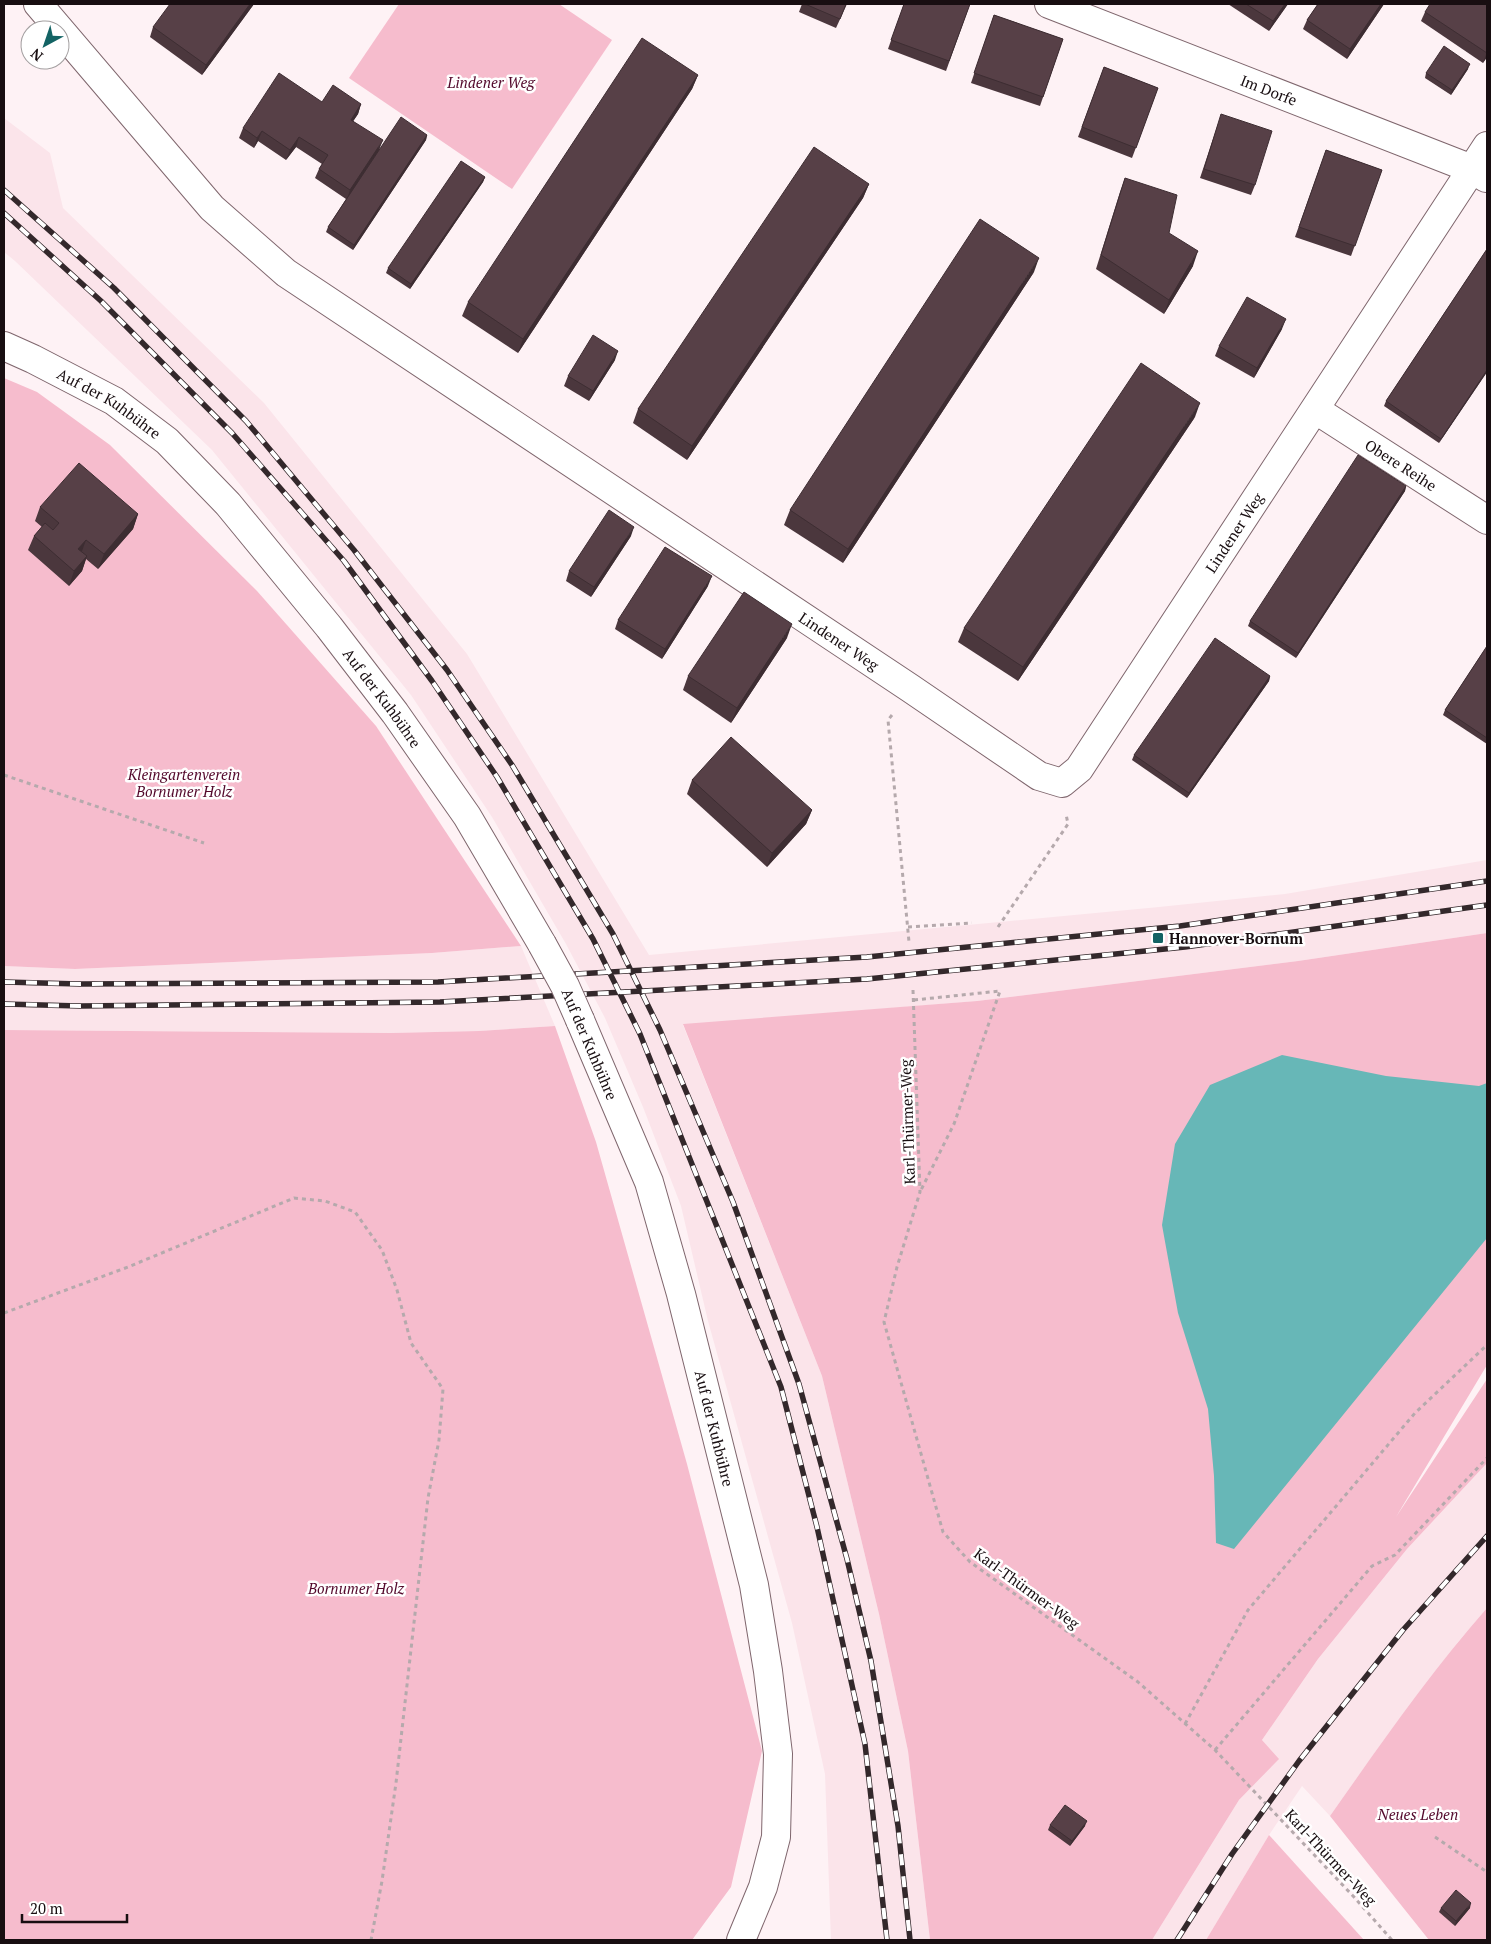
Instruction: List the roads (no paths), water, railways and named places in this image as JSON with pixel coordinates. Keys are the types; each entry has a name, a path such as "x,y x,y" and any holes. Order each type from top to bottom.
{"street":[{"name":"Lindener Weg","path":"38,4 212,208 286,274 910,688 1039,776 1062,783 1080,769 1316,410 1480,174 1487,146"},
{"name":"Im Dorfe","path":"1049,4 1480,174"},
{"name":"Auf der Kuhbühre","path":"4,346 114,401 167,442 228,504 329,627 395,713 467,816 542,944 580,1020 649,1182 681,1294 754,1585 768,1672 778,1754 776,1837 763,1887 741,1940"},
{"name":"Obere Reihe","path":"1316,410 1487,520"}],"water":[{"path":"1282,1055 1386,1076 1479,1086 1487,1083 1487,1238 1234,1549 1216,1543 1214,1476 1208,1409 1178,1313 1162,1225 1175,1144 1210,1085"}],"railway":[{"path":"4,190 114,288 246,421 354,550 447,670 512,765 613,934 660,1030 733,1202 799,1384 847,1559 871,1661 898,1826 910,1940"},
{"path":"4,213 101,301 232,433 344,561 432,681 497,777 593,939 640,1034 781,1387 817,1527 865,1744 887,1940"},
{"path":"4,982 80,984 438,982 867,957 1180,926 1487,881"},
{"path":"4,1004 80,1006 440,1002 867,979 1185,947 1487,905"},
{"path":"1177,1940 1232,1854 1299,1761 1403,1630 1487,1536"}],"place":[{"name":"Hannover-Bornum","path":"1158,938"}],"park label":[{"name":"Kleingartenverein Bornumer Holz","path":"184,782"},
{"name":"Bornumer Holz","path":"356,1588"},
{"name":"Neues Leben","path":"1418,1814"}]}
